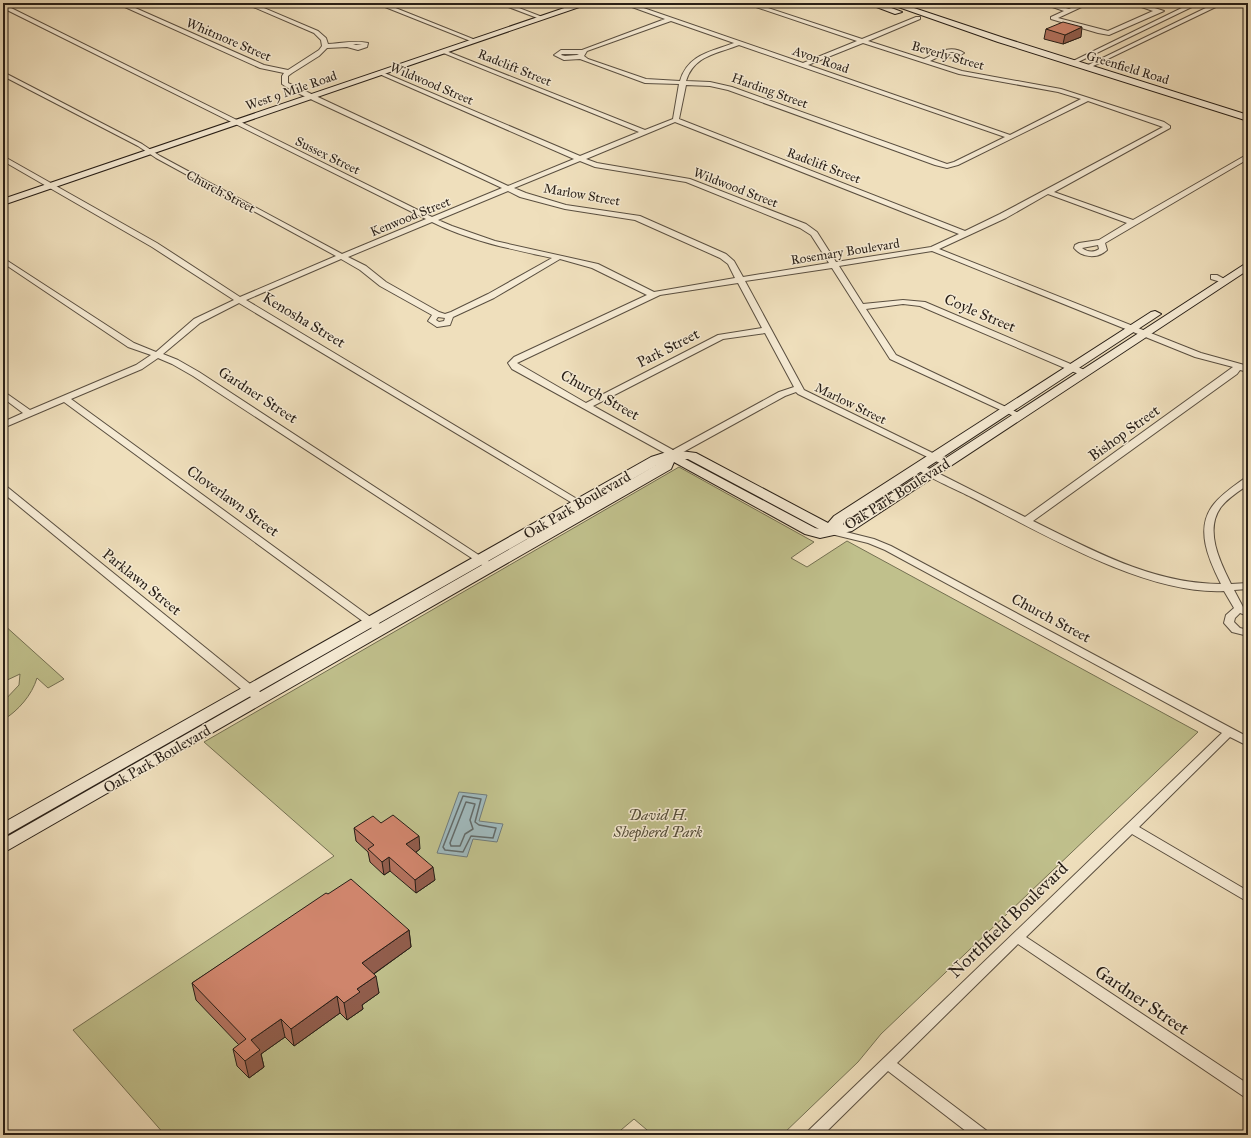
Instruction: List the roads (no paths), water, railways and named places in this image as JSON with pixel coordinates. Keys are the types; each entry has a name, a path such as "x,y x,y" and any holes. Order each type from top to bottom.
{"street":[{"name":"Whitmore Street","path":"120,3 262,67 288,72"},
{"path":"247,3 316,32 324,39 325,46"},
{"path":"378,3 475,41"},
{"path":"501,3 542,18"},
{"name":"West 9 Mile Road","path":"3,202 587,3"},
{"name":"Avon Road","path":"624,3 1010,137"},
{"name":"Beverly Street","path":"747,3 969,75 1059,90 1168,126"},
{"name":"Greenfield Road","path":"870,3 918,18 1001,40"},
{"name":"Greenfield Road","path":"891,3 1072,63 1248,118"},
{"path":"1046,3 1070,11"},
{"path":"1087,3 1053,18 1100,32 1109,33 1159,10"},
{"path":"1133,3 1188,19"},
{"path":"1072,63 1197,3"},
{"path":"1087,67 1220,3"},
{"name":"Sussex Street","path":"3,6 432,220 457,231 493,243 595,266 654,294"},
{"path":"1183,10 1197,14"},
{"path":"803,65 918,18"},
{"name":"Harding Street","path":"671,19 582,55 642,80 717,85 730,88 936,164 947,166 956,164 1010,137"},
{"path":"1126,37 1142,41"},
{"path":"675,120 677,117 687,71 695,62 739,43"},
{"path":"288,72 315,57 325,46 346,45"},
{"name":"Radclift Street","path":"444,52 644,132"},
{"path":"924,61 939,54"},
{"name":"Marlow Street","path":"288,72 284,78 285,84 310,98 508,188 550,204 624,214 650,222 723,256 731,263 798,388 806,396 946,463"},
{"name":"Wildwood Street","path":"380,73 580,159 606,168 676,178 731,196 808,229 814,234 893,357 1019,415"},
{"name":"Church Street","path":"3,74 138,144 150,152 370,272 383,284 436,314 432,322 437,325 447,323 450,315 491,296 559,257"},
{"path":"1010,137 1087,99"},
{"name":"Radclift Street","path":"675,120 964,233"},
{"name":"Kenwood Street","path":"3,425 133,370 157,355 201,318 239,300 675,120"},
{"name":"Rosemary Boulevard","path":"512,363 517,359 654,294 934,248 1003,216 1168,126"},
{"path":"1101,242 1248,156"},
{"name":"Kenosha Street","path":"3,158 176,259 239,300 584,507"},
{"path":"1048,192 1133,223"},
{"path":"934,248 1202,357 1248,369"},
{"name":"Oak Park Boulevard","path":"1078,371 1008,410 839,518 835,522 834,532 847,528 1019,415 1078,371 1219,279 1248,255"},
{"name":"Gardner Street","path":"3,260 125,342 180,364 196,374 485,564"},
{"name":"Oak Park Boulevard","path":"1219,279 1248,265"},
{"name":"Coyle Street","path":"860,307 903,302 922,304 1078,371"},
{"name":"Park Street","path":"587,406 721,337 767,330"},
{"name":"Church Street","path":"512,363 516,367 674,454 681,462 726,481 771,504 810,531 820,534 834,532 871,541 888,548 1248,742"},
{"name":"Bishop Street","path":"1026,521 1234,372 1238,367"},
{"path":"674,454 782,394 798,388"},
{"path":"3,394 30,414"},
{"name":"Cloverlawn Street","path":"64,399 376,626"},
{"name":"Oak Park Boulevard","path":"3,847 306,666 584,507 666,466 674,454"},
{"path":"919,467 1104,560 1141,574 1180,583 1229,587 1248,586"},
{"path":"1248,480 1217,507 1208,524 1209,546 1229,587 1244,611 1230,617 1229,623 1236,630 1248,633"},
{"name":"Parklawn Street","path":"3,488 256,695"},
{"name":"Oak Park Boulevard","path":"3,832 256,695"},
{"name":"Northfield Boulevard","path":"814,1135 1229,732"},
{"path":"1130,827 1248,897"},
{"name":"Gardner Street","path":"1017,937 1248,1092"},
{"path":"887,1063 982,1135"}],"water":[{"path":"459,792 487,795 479,821 503,824 497,842 473,839 467,857 437,853"}],"park label":[{"name":"David H. Shepherd Park","path":"658,824"}]}
